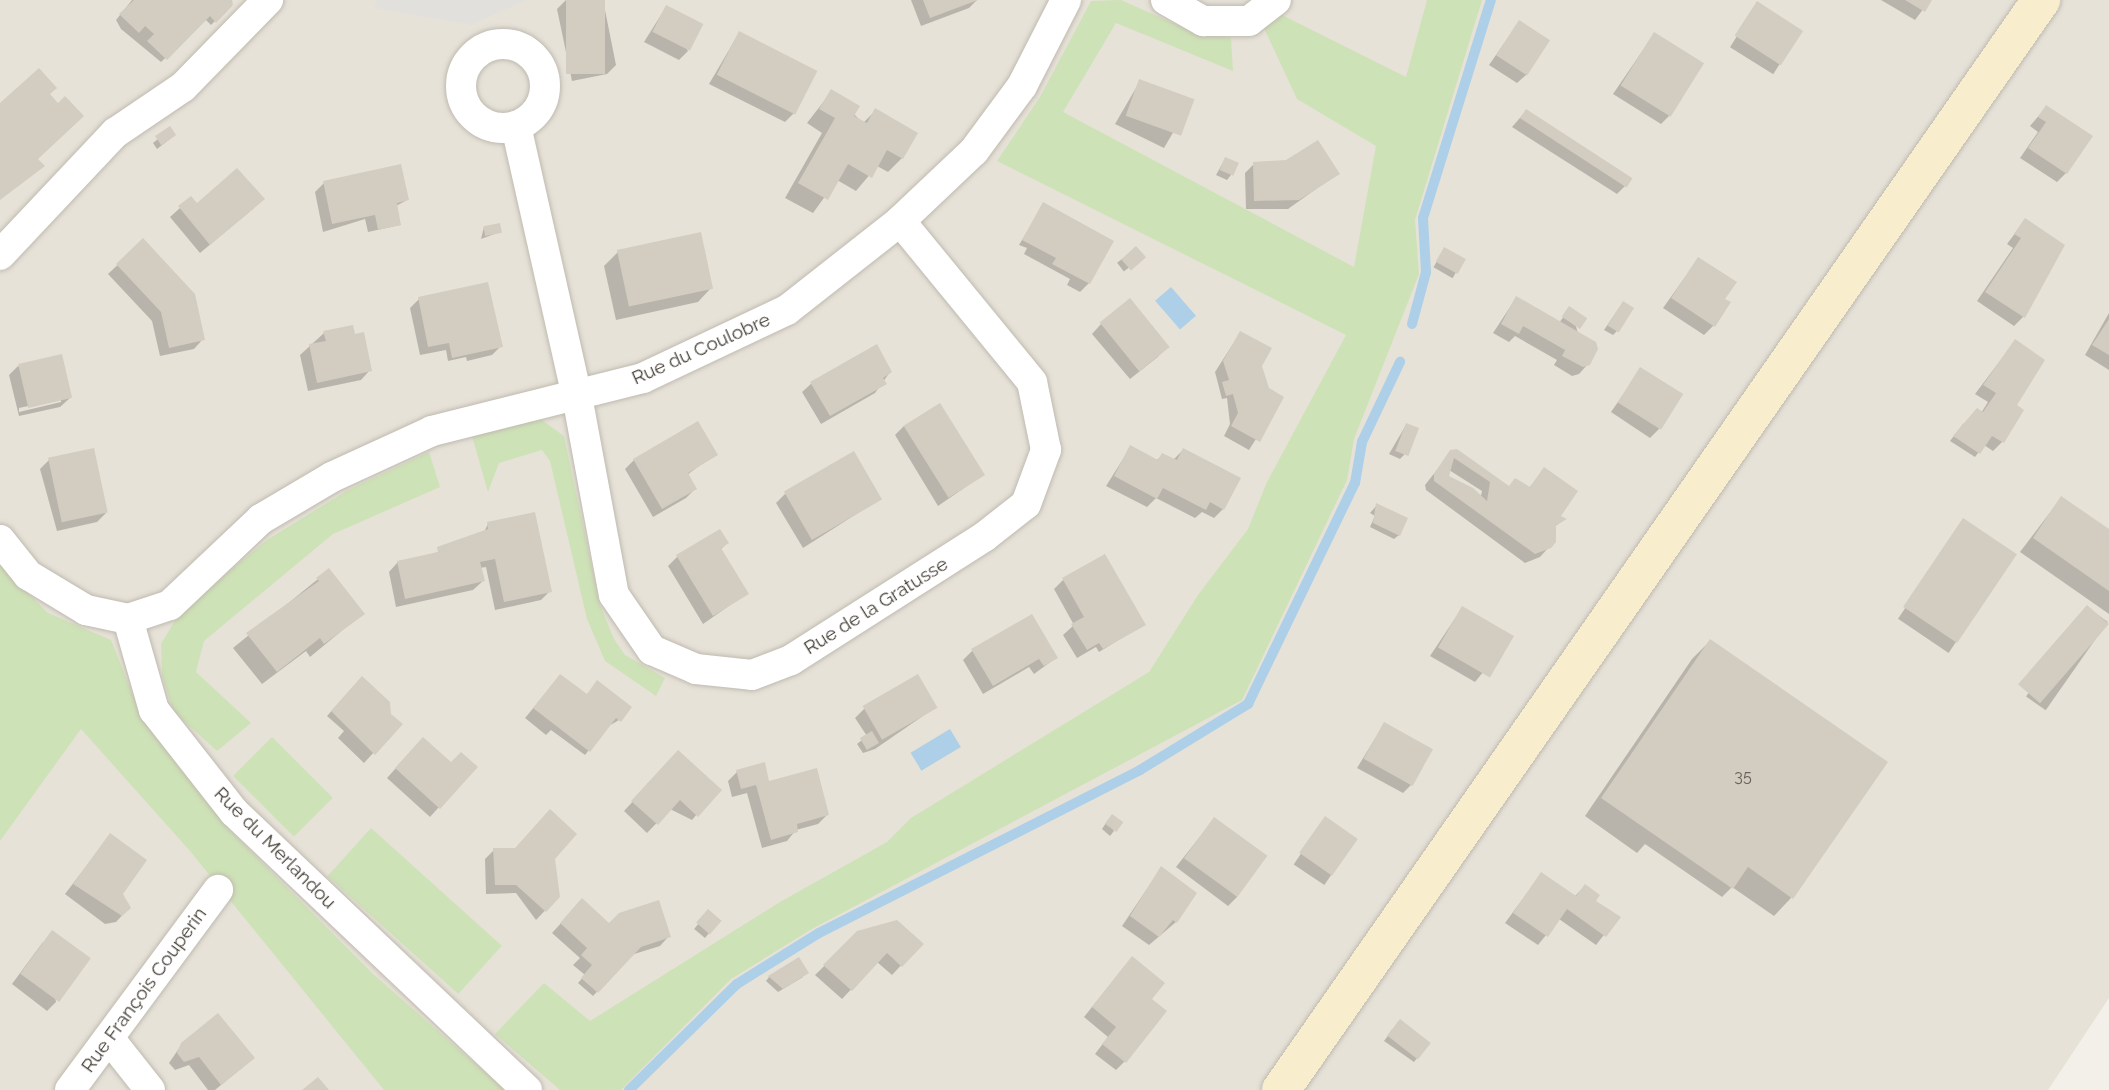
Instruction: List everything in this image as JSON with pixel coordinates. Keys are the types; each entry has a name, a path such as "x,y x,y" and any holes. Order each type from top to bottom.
{"main road":[{"path":"1281,1090 2041,0"}],"street":[{"path":"0,255 115,133 183,87 268,0"},
{"name":"Rue du Coulobre","path":"128,619 170,605 261,519 332,477 432,431 643,377 787,310 900,221 974,151 1022,86 1066,0"},
{"path":"1166,0 1203,21 1249,22 1276,0"},
{"name":"Rue de la Gratusse","path":"516,126 577,396 614,595 652,650 696,670 752,676 791,660 984,537 1026,504 1046,450 1032,382 900,221"},
{"path":"0,540 28,575 86,610 128,619"},
{"name":"Rue du Merlandou","path":"128,619 154,710 234,812 527,1090"},
{"name":"Rue François Couperin","path":"70,1090 218,890"},
{"path":"109,1038 150,1090"}],"shaded area":[{"path":"0,0 2109,0 2109,998 2048,1090 0,1090"},
{"path":"377,0 526,0 470,25 374,8"}],"green space":[{"path":"1121,0 1186,29 1231,38 1233,71 1116,23 1063,112 1354,267 1376,146 1297,99 1263,26 1280,14 1406,77 1427,0 1482,0 1415,220 1419,274 1354,439 1347,480 1242,700 812,929 731,979 621,1090 560,1090 495,1034 544,983 590,1021 780,902 887,842 911,818 1149,672 1198,595 1248,529 1267,482 1346,335 997,161 1040,97 1091,1"},
{"path":"539,418 564,436 600,605 614,639 625,655 665,678 656,696 605,661 587,619 550,461 542,450 499,463 488,492 472,436"},
{"path":"429,452 440,487 333,534 204,641 196,672 251,723 217,751 173,711 162,675 161,644 180,612 267,540 348,490"},
{"path":"0,565 48,613 111,640 143,720 228,828 373,974 505,1090 384,1090 190,851 81,729 0,841"},
{"path":"272,737 333,798 294,837 233,776"},
{"path":"371,828 502,946 458,994 328,876"}],"water":[{"path":"1171,287 1196,316 1180,329 1155,301"},
{"path":"950,729 961,747 921,771 911,753"}],"building":[{"path":"134,0 232,0 233,5 216,23 210,16 167,60 147,41 154,34 145,26 139,33 119,14"},
{"path":"566,0 605,0 605,74 566,74"},
{"path":"923,0 978,0 930,18"},
{"path":"1905,0 1932,0 1925,12"},
{"path":"1757,1 1803,31 1781,65 1735,35"},
{"path":"666,5 703,24 690,51 652,32"},
{"path":"1519,20 1550,40 1527,75 1496,55"},
{"path":"739,31 817,71 795,115 717,75"},
{"path":"1654,32 1704,63 1671,117 1621,85"},
{"path":"39,68 57,88 50,94 58,103 65,96 84,116 38,159 45,166 0,200 0,103"},
{"path":"1139,79 1194,99 1181,136 1126,116"},
{"path":"831,89 860,106 854,116 867,123 875,108 918,133 903,159 887,150 872,178 848,164 828,200 798,183 835,118 819,109"},
{"path":"2046,105 2093,136 2067,174 2028,148 2046,122 2038,117"},
{"path":"1526,109 1633,178 1627,187 1520,118"},
{"path":"170,126 176,135 161,145 155,136"},
{"path":"1318,140 1340,174 1299,200 1254,201 1253,162 1286,160"},
{"path":"1225,157 1239,163 1233,176 1220,170"},
{"path":"401,164 409,200 397,203 401,225 378,230 375,215 332,224 323,181"},
{"path":"237,168 265,199 210,245 178,206 191,196 197,203"},
{"path":"1043,202 1114,241 1090,284 1052,264 1056,258 1022,240"},
{"path":"2025,218 2065,245 2025,318 1985,292 2021,238 2014,234"},
{"path":"500,223 502,233 485,236 483,226"},
{"path":"701,232 713,289 629,307 617,250"},
{"path":"143,238 195,294 205,340 169,348 161,312 116,264"},
{"path":"1136,246 1146,257 1131,271 1121,259"},
{"path":"1444,247 1466,259 1458,274 1436,262"},
{"path":"1698,257 1737,282 1725,299 1731,302 1715,327 1671,298"},
{"path":"488,282 503,347 452,358 449,343 428,347 418,297"},
{"path":"1516,296 1596,342 1598,349 1590,365 1583,367 1562,356 1565,350 1523,326 1519,334 1501,324"},
{"path":"1130,298 1170,347 1139,372 1100,323"},
{"path":"1623,301 1634,308 1619,332 1608,326"},
{"path":"1569,306 1587,318 1580,329 1562,317"},
{"path":"2109,319 2109,355 2092,345"},
{"path":"353,325 355,334 364,332 372,371 317,383 309,344 326,341 323,331"},
{"path":"1240,331 1272,348 1262,366 1269,388 1284,397 1260,442 1231,426 1238,413 1233,394 1226,396 1222,382 1229,380 1223,361"},
{"path":"2015,339 2045,360 2017,405 2024,410 2004,443 1992,436 1980,454 1953,436 1977,408 1983,412 1996,393 1983,385"},
{"path":"877,344 892,372 883,378 887,384 830,416 810,382"},
{"path":"62,354 72,398 28,408 18,364"},
{"path":"1640,367 1683,394 1661,430 1618,403"},
{"path":"940,403 985,475 949,498 904,426"},
{"path":"698,421 718,455 688,473 697,489 662,509 633,459"},
{"path":"1406,423 1419,428 1408,456 1395,451"},
{"path":"1130,445 1158,460 1162,453 1177,460 1183,448 1241,478 1224,510 1210,502 1206,510 1163,488 1157,499 1114,476"},
{"path":"94,448 108,513 62,522 48,458"},
{"path":"1457,449 1509,486 1515,478 1530,487 1544,467 1578,491 1561,516 1567,519 1556,525 1556,542 1551,548 1535,554 1434,481 1434,474 1450,450","holes":["1454,458 1490,482 1487,501 1473,488 1449,476"]},
{"path":"854,451 882,499 812,540 784,492"},
{"path":"2061,496 2109,529 2109,591 2033,538"},
{"path":"1376,503 1408,518 1400,536 1373,523"},
{"path":"535,512 552,592 504,602 495,559 480,562 485,581 405,599 397,561 438,552 437,547 488,529 487,522"},
{"path":"1963,518 2017,554 1957,643 1903,607"},
{"path":"720,529 729,543 721,548 749,594 713,616 676,555"},
{"path":"1105,554 1146,625 1103,649 1099,643 1087,650 1071,624 1084,617 1062,578"},
{"path":"329,568 365,614 324,644 320,638 277,672 246,633 319,581 316,578"},
{"path":"2087,605 2109,624 2040,703 2018,684"},
{"path":"1462,606 1514,636 1490,678 1438,648"},
{"path":"1032,614 1058,658 1044,666 1039,659 993,686 971,649"},
{"path":"1710,639 1888,762 1793,899 1748,867 1733,889 1601,798"},
{"path":"560,674 587,694 597,680 632,707 621,722 616,718 590,752 533,708"},
{"path":"918,674 937,708 882,740 863,706"},
{"path":"362,676 390,702 391,714 403,724 375,755 331,711"},
{"path":"1384,722 1433,749 1413,786 1364,759"},
{"path":"872,731 879,743 867,750 860,738"},
{"path":"423,737 451,762 461,752 478,767 440,809 395,768"},
{"path":"678,750 722,790 698,817 680,800 658,825 631,801"},
{"path":"765,762 769,781 817,768 829,815 797,824 798,832 771,840 756,785 741,789 736,770"},
{"path":"550,809 577,834 555,859 560,897 546,912 516,885 495,885 493,848 515,848"},
{"path":"1112,814 1123,822 1116,832 1105,824"},
{"path":"1325,816 1358,839 1332,876 1299,853"},
{"path":"1214,817 1267,856 1237,897 1184,858"},
{"path":"110,833 147,860 123,894 131,908 122,916 73,884"},
{"path":"1161,866 1197,893 1177,923 1173,920 1159,937 1130,916"},
{"path":"1541,872 1576,896 1585,884 1600,895 1596,901 1621,917 1606,937 1567,909 1548,937 1513,913"},
{"path":"582,898 609,923 619,913 659,900 671,937 641,947 598,993 581,978 592,965 581,955 587,948 560,923"},
{"path":"708,909 722,921 710,934 696,923"},
{"path":"897,920 924,944 902,967 887,953 852,991 823,965 857,931"},
{"path":"52,930 91,958 59,1002 20,974"},
{"path":"1132,956 1165,983 1152,999 1167,1011 1126,1063 1102,1044 1116,1027 1092,1007"},
{"path":"799,957 809,973 783,989 768,976"},
{"path":"218,1013 255,1058 221,1085 199,1057 184,1062 177,1053 181,1043"},
{"path":"1400,1019 1431,1043 1418,1060 1387,1036"},
{"path":"318,1077 329,1090 302,1090"}],"waterway":[{"path":"1412,324 1426,272 1423,218 1491,0"},
{"path":"629,1090 737,984 819,933 1140,770 1248,704 1355,483 1362,442 1400,362"}]}
